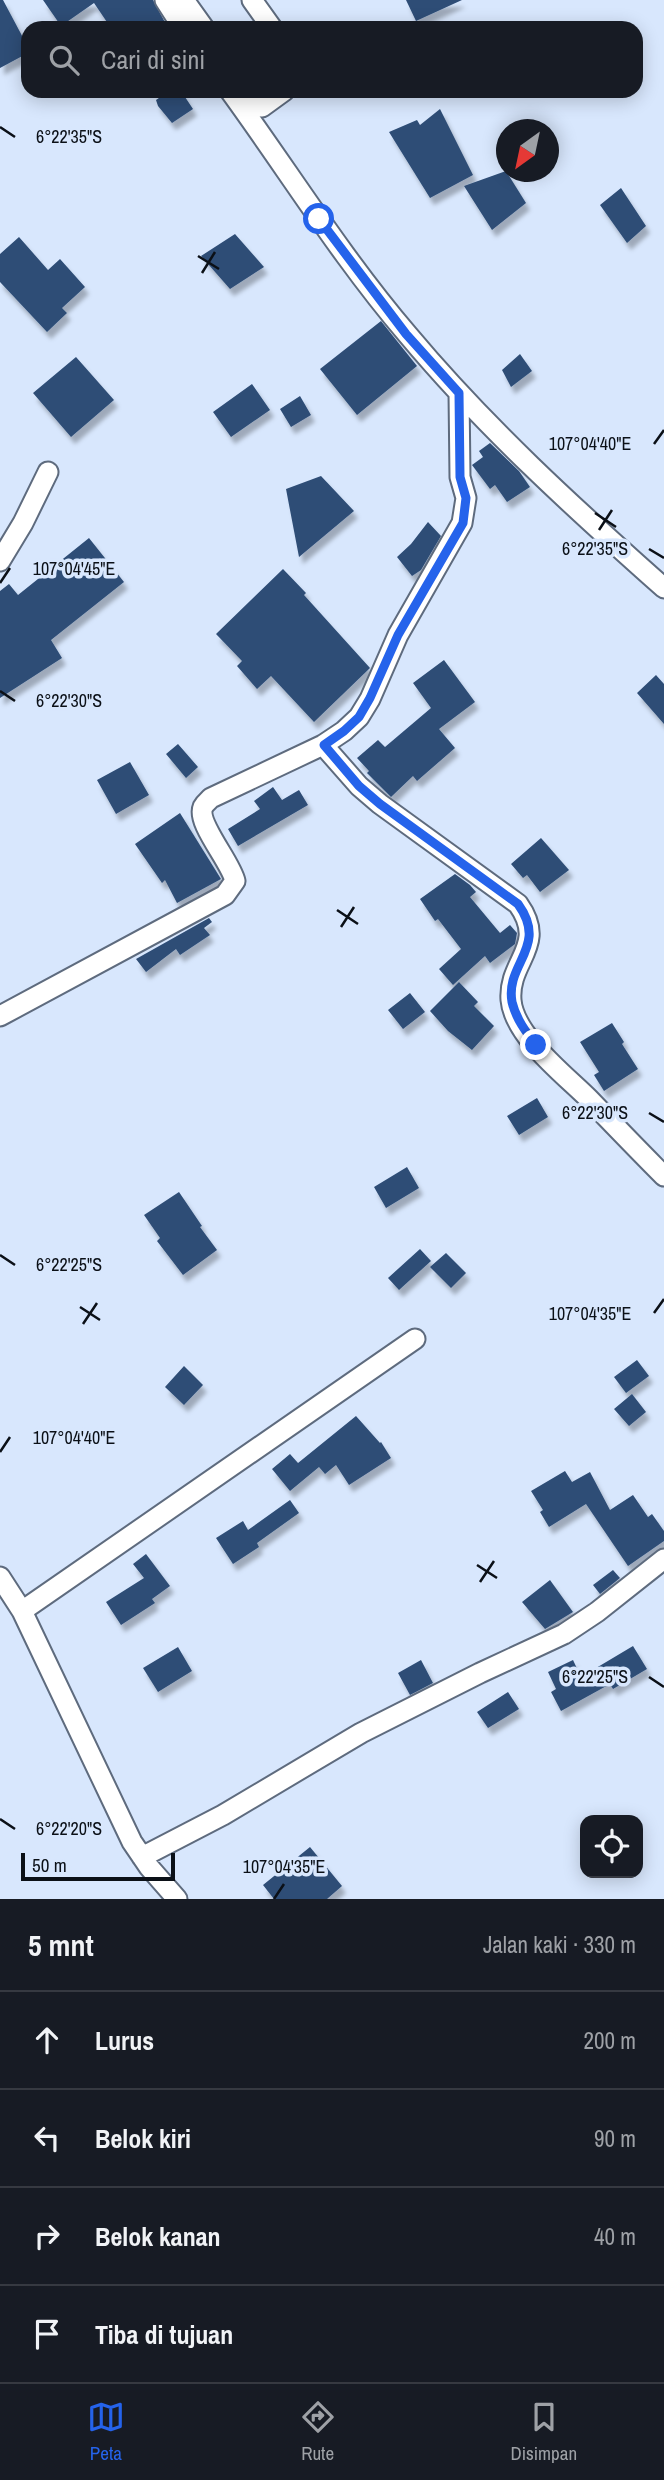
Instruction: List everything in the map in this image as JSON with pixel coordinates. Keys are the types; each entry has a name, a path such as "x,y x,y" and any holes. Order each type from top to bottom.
{"street":[{"path":"165,0 178,21"},
{"path":"184,0 199,21"},
{"path":"252,0 267,21"},
{"path":"235,98 327,229 406,334 459,393 577,510 664,588"},
{"path":"255,98 262,107 274,98"},
{"path":"0,1016 225,895 235,881 233,871 206,826 202,815 203,807 211,798 324,745 359,717 398,635 463,523 466,498 460,477 459,393"},
{"path":"0,561 23,523 48,472"},
{"path":"324,745 359,786 380,804 518,904 528,917 530,926 529,940 511,999 517,1019 536,1045 664,1176"},
{"path":"22,1611 415,1339"},
{"path":"142,1857 223,1815 361,1732 564,1634 597,1612 664,1559"},
{"path":"0,1577 22,1611 132,1842 177,1899"}],"building":[{"path":"0,0 3,0 21,34 21,57 0,68"},
{"path":"43,0 153,0 164,21 106,21 94,3 68,21 58,21"},
{"path":"406,0 462,0 416,21"},
{"path":"186,98 193,109 172,123 156,100"},
{"path":"440,109 473,175 430,198 389,132 417,120 420,125"},
{"path":"496,175 496,182 513,182 526,203 492,230 464,186"},
{"path":"621,188 646,226 627,243 600,205"},
{"path":"235,234 264,267 230,289 201,256"},
{"path":"19,237 48,270 60,259 85,287 62,308 67,313 47,332 0,282 0,254"},
{"path":"381,321 417,366 357,415 320,369"},
{"path":"520,354 532,371 511,387 502,370"},
{"path":"76,357 114,400 71,437 33,393"},
{"path":"252,384 270,410 231,437 213,412"},
{"path":"300,396 311,415 291,427 280,409"},
{"path":"490,443 519,471 530,487 507,502 495,485 490,489 472,465 483,457 479,451"},
{"path":"321,476 354,511 299,557 286,489"},
{"path":"428,522 441,536 421,570 412,576 397,557"},
{"path":"89,538 124,582 51,640 62,658 0,698 0,591 9,584 18,595"},
{"path":"283,569 370,668 314,722 271,676 257,689 237,666 242,661 216,634"},
{"path":"444,660 475,702 439,729 455,748 417,781 413,776 391,797 367,773 369,771 357,758 378,740 385,747 431,708 413,683"},
{"path":"656,675 664,684 664,724 637,693"},
{"path":"178,744 198,767 186,778 166,754"},
{"path":"130,762 149,795 116,814 97,780"},
{"path":"273,787 282,800 299,790 308,805 238,846 228,829 260,809 254,801"},
{"path":"180,813 221,879 177,903 165,880 162,883 135,844"},
{"path":"541,838 569,870 540,892 527,875 523,878 511,864"},
{"path":"455,874 476,892 470,897 500,933 510,925 517,933 515,944 490,963 485,956 453,985 439,969 461,949 438,919 435,921 420,899"},
{"path":"209,918 212,922 204,928 210,935 180,955 176,949 146,972 136,959"},
{"path":"459,982 478,1002 474,1006 494,1026 472,1050 448,1031 430,1011"},
{"path":"410,993 425,1012 403,1029 388,1010"},
{"path":"612,1023 638,1069 604,1091 594,1075 599,1072 580,1042"},
{"path":"537,1098 548,1117 519,1135 507,1116"},
{"path":"407,1167 419,1188 386,1208 374,1187"},
{"path":"179,1192 217,1250 183,1275 157,1241 160,1238 144,1215"},
{"path":"420,1249 431,1261 399,1290 388,1278"},
{"path":"446,1253 466,1273 451,1288 430,1267"},
{"path":"637,1360 649,1376 626,1393 614,1377"},
{"path":"184,1366 203,1385 184,1405 165,1387"},
{"path":"632,1394 646,1412 629,1426 614,1409"},
{"path":"356,1416 381,1442 391,1458 349,1485 336,1465 325,1474 319,1467 290,1491 272,1469 290,1454 298,1463"},
{"path":"565,1471 572,1482 590,1472 610,1510 633,1495 648,1517 652,1514 664,1531 664,1541 628,1566 586,1504 549,1527 540,1512 543,1510 531,1491"},
{"path":"290,1500 299,1513 257,1543 259,1547 233,1564 216,1538 243,1521 248,1530"},
{"path":"146,1554 170,1586 152,1599 155,1603 121,1625 106,1602 144,1578 133,1564"},
{"path":"613,1570 620,1578 600,1594 593,1585"},
{"path":"550,1580 573,1612 545,1629 522,1602"},
{"path":"633,1646 647,1669 613,1689 610,1684 561,1711 551,1692 556,1689 548,1672 573,1660 581,1677"},
{"path":"178,1647 192,1671 158,1692 143,1668"},
{"path":"421,1660 433,1683 410,1695 398,1673"},
{"path":"508,1692 519,1709 488,1728 477,1712"},
{"path":"310,1847 342,1886 327,1899 274,1899 263,1885"}],"route":[{"path":"319,219 406,334 459,393 460,477 466,498 463,523 398,635 370,698 359,717 324,745 359,786 380,804 518,904 528,917 529,940 514,979 511,999 517,1019 536,1045"}]}
